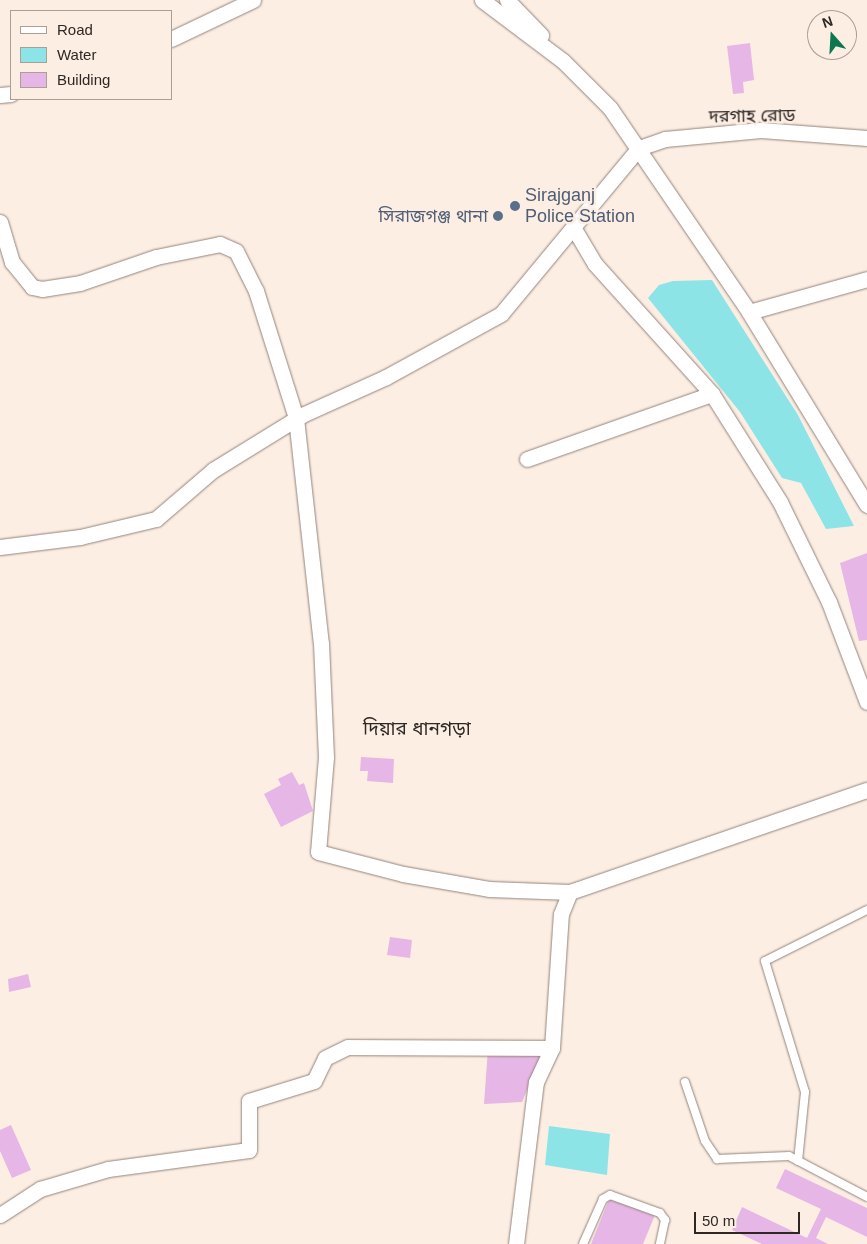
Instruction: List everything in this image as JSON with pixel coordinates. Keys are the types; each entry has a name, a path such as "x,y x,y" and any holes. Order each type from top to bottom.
{"street":[{"path":"172,39 252,0"},
{"path":"482,0 563,61"},
{"path":"507,0 563,61 610,108 639,148 749,312 867,505"},
{"name":"দরগাহ রোড","path":"639,148 665,139 761,130 867,138"},
{"path":"0,547 80,537 156,519 213,470 296,418 386,377 501,314 639,148"},
{"path":"0,222 6,264 32,287 42,289 80,283 156,257 220,244 236,251 256,291 296,418 321,643 326,757 318,852 403,874 480,887 570,892 867,790"},
{"path":"573,227 595,264 712,394 802,540 853,656 867,702"},
{"path":"749,312 867,279"},
{"path":"527,459 712,394"},
{"path":"516,1244 536,1082 552,1048 561,914 570,892"},
{"path":"0,1214 40,1189 108,1169 249,1150 249,1101 314,1081 325,1058 348,1047 552,1048"}],"lane":[{"path":"798,1161 806,1092 766,961 867,910"},
{"path":"685,1082 704,1141 717,1159 789,1156 867,1197"},
{"path":"583,1244 603,1199 610,1195 660,1213 665,1220 660,1244"}],"water":[{"path":"712,280 798,415 854,526 826,529 801,483 782,478 740,412 648,298 659,285 673,281"},
{"path":"549,1126 610,1134 607,1175 545,1165"}],"building":[{"path":"750,43 754,80 743,82 744,93 733,94 727,46"},
{"path":"867,553 867,640 859,641 840,563"},
{"path":"361,757 394,759 393,783 367,781 368,771 360,771"},
{"path":"292,772 299,785 304,783 313,811 281,827 264,794 281,785 278,779"},
{"path":"390,937 412,940 410,958 387,955"},
{"path":"28,974 31,987 9,992 8,979"},
{"path":"488,1049 542,1055 522,1102 484,1104"},
{"path":"11,1125 31,1170 12,1178 0,1151 0,1130"},
{"path":"785,1169 867,1208 867,1237 826,1217 816,1238 828,1244 762,1244 732,1230 742,1207 807,1238 821,1209 776,1188"},
{"path":"610,1197 655,1215 643,1244 591,1244"}],"place":[{"name":"Sirajganj Police Station","path":"515,206"},
{"name":"সিরাজগঞ্জ থানা","path":"498,216"}],"district":[{"name":"দিয়ার ধানগড়া","path":"417,729"}]}
